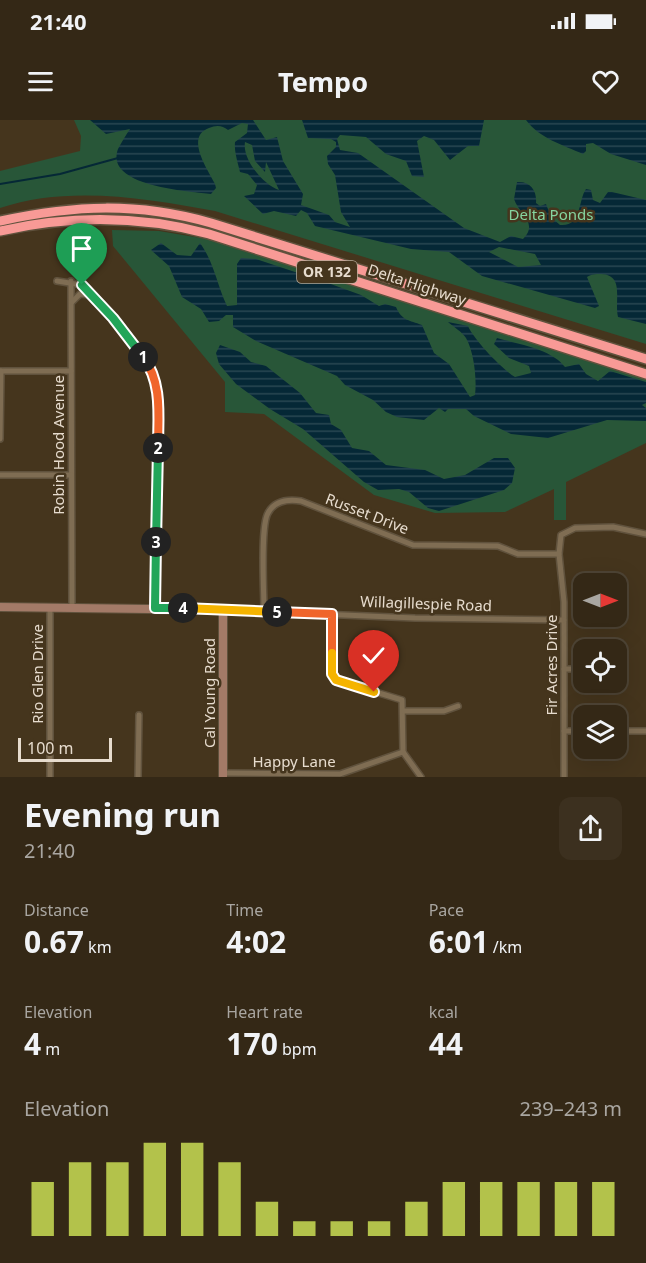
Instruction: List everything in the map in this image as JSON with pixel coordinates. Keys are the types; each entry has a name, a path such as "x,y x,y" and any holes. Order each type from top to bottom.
{"highway":[{"name":"Delta Highway","path":"0,221 100,207 149,210 191,218 646,359"},
{"name":"Delta Highway","path":"0,231 43,222 103,217 171,225 646,374"}],"main road":[{"name":"Willagillespie Road","path":"0,607 223,610"},
{"name":"Cal Young Road","path":"223,610 223,775"}],"street":[{"path":"57,281 82,285 93,295 149,365 156,387 155,608"},
{"name":"Robin Hood Avenue","path":"72,282 72,608"},
{"path":"71,303 80,294 93,295"},
{"path":"0,439 0,371 71,371"},
{"path":"0,475 72,475"},
{"name":"Russet Drive","path":"264,611 265,520 273,506 287,500 301,501 413,545 498,546 518,554 559,554"},
{"path":"559,554 561,535 571,528 616,527 646,534"},
{"name":"Fir Acres Drive","path":"559,554 564,620 564,777"},
{"name":"Rio Glen Drive","path":"50,607 50,777"},
{"name":"Willagillespie Road","path":"223,610 564,620"},
{"path":"332,614 334,677 342,684 400,698 404,711 403,752 421,777"},
{"path":"564,669 573,669"},
{"path":"404,711 447,711 458,706"},
{"path":"138,777 139,714"},
{"path":"564,731 573,731"},
{"path":"627,731 646,731"},
{"name":"Happy Lane","path":"223,775 340,774 403,752"}],"green space":[{"name":"Delta Ponds","path":"74,120 646,120 646,344 215,211 135,198 80,195 26,201 0,208 0,171 80,151 81,136"},
{"path":"112,230 159,231 207,239 646,379 646,443 566,482 566,520 554,520 554,489 505,512 435,513 374,495 264,414 225,412 225,382 113,246"}],"water":[{"path":"90,120 253,120 266,140 277,137 283,161 303,194 301,205 329,215 335,222 350,227 341,212 335,175 328,164 327,156 336,147 336,142 331,139 308,138 302,120 484,120 479,146 468,146 450,160 434,140 424,136 417,141 424,177 412,176 406,161 386,154 366,137 340,135 337,139 340,150 358,153 464,228 500,242 511,236 523,239 529,228 529,223 514,199 517,182 526,183 532,188 536,203 540,206 546,204 551,217 560,225 572,222 576,217 586,189 591,190 593,200 600,203 608,192 646,200 646,324 618,317 616,284 608,275 595,274 587,277 599,306 595,308 482,276 449,252 411,249 315,226 307,213 301,210 296,216 274,211 263,214 244,196 254,194 257,185 248,174 240,172 236,154 235,142 247,133 248,124 242,123 228,130 221,126 214,126 202,132 198,146 215,184 216,188 211,194 152,185 136,179 124,172 117,162 118,149 130,129 106,134","holes":["245,142 252,145 255,161 265,172 266,162 279,190 267,183 250,164","499,247 535,254 541,265 518,267 489,252"]},
{"path":"526,120 646,120 646,165 611,154 593,143 586,144 586,151 583,154 544,136"},
{"path":"161,243 177,255 191,256 200,243 209,258 227,306 237,305 237,264 241,258 256,259 328,283 361,295 379,306 385,304 396,307 403,318 422,325 434,353 449,364 470,397 475,395 476,389 469,344 464,336 448,322 468,326 489,354 515,377 531,373 529,366 509,358 494,344 497,338 543,351 565,367 579,364 586,374 598,381 610,371 646,382 646,403 642,405 646,408 646,421 607,420 548,438 511,434 474,416 466,409 448,409 445,412 439,408 424,420 397,417 386,412 373,400 345,385 337,376 256,341 233,327 233,315 226,315 219,321 209,322 201,309 182,297 169,266 151,250"},
{"path":"220,345 240,352 251,362 266,366 300,393 316,413 329,415 331,424 341,430 352,448 369,451 386,465 425,470 444,479 465,475 494,458 508,458 515,468 512,483 504,490 439,511 428,508 409,492 399,489 378,490 364,482 303,429 236,384 219,364 216,353"}],"waterway":[{"path":"0,184 60,174 118,158"}],"route":[{"path":"82,285 113,318 146,361 156,383 158,393 158,495 155,608 332,614 332,674 339,683 374,692"}]}
